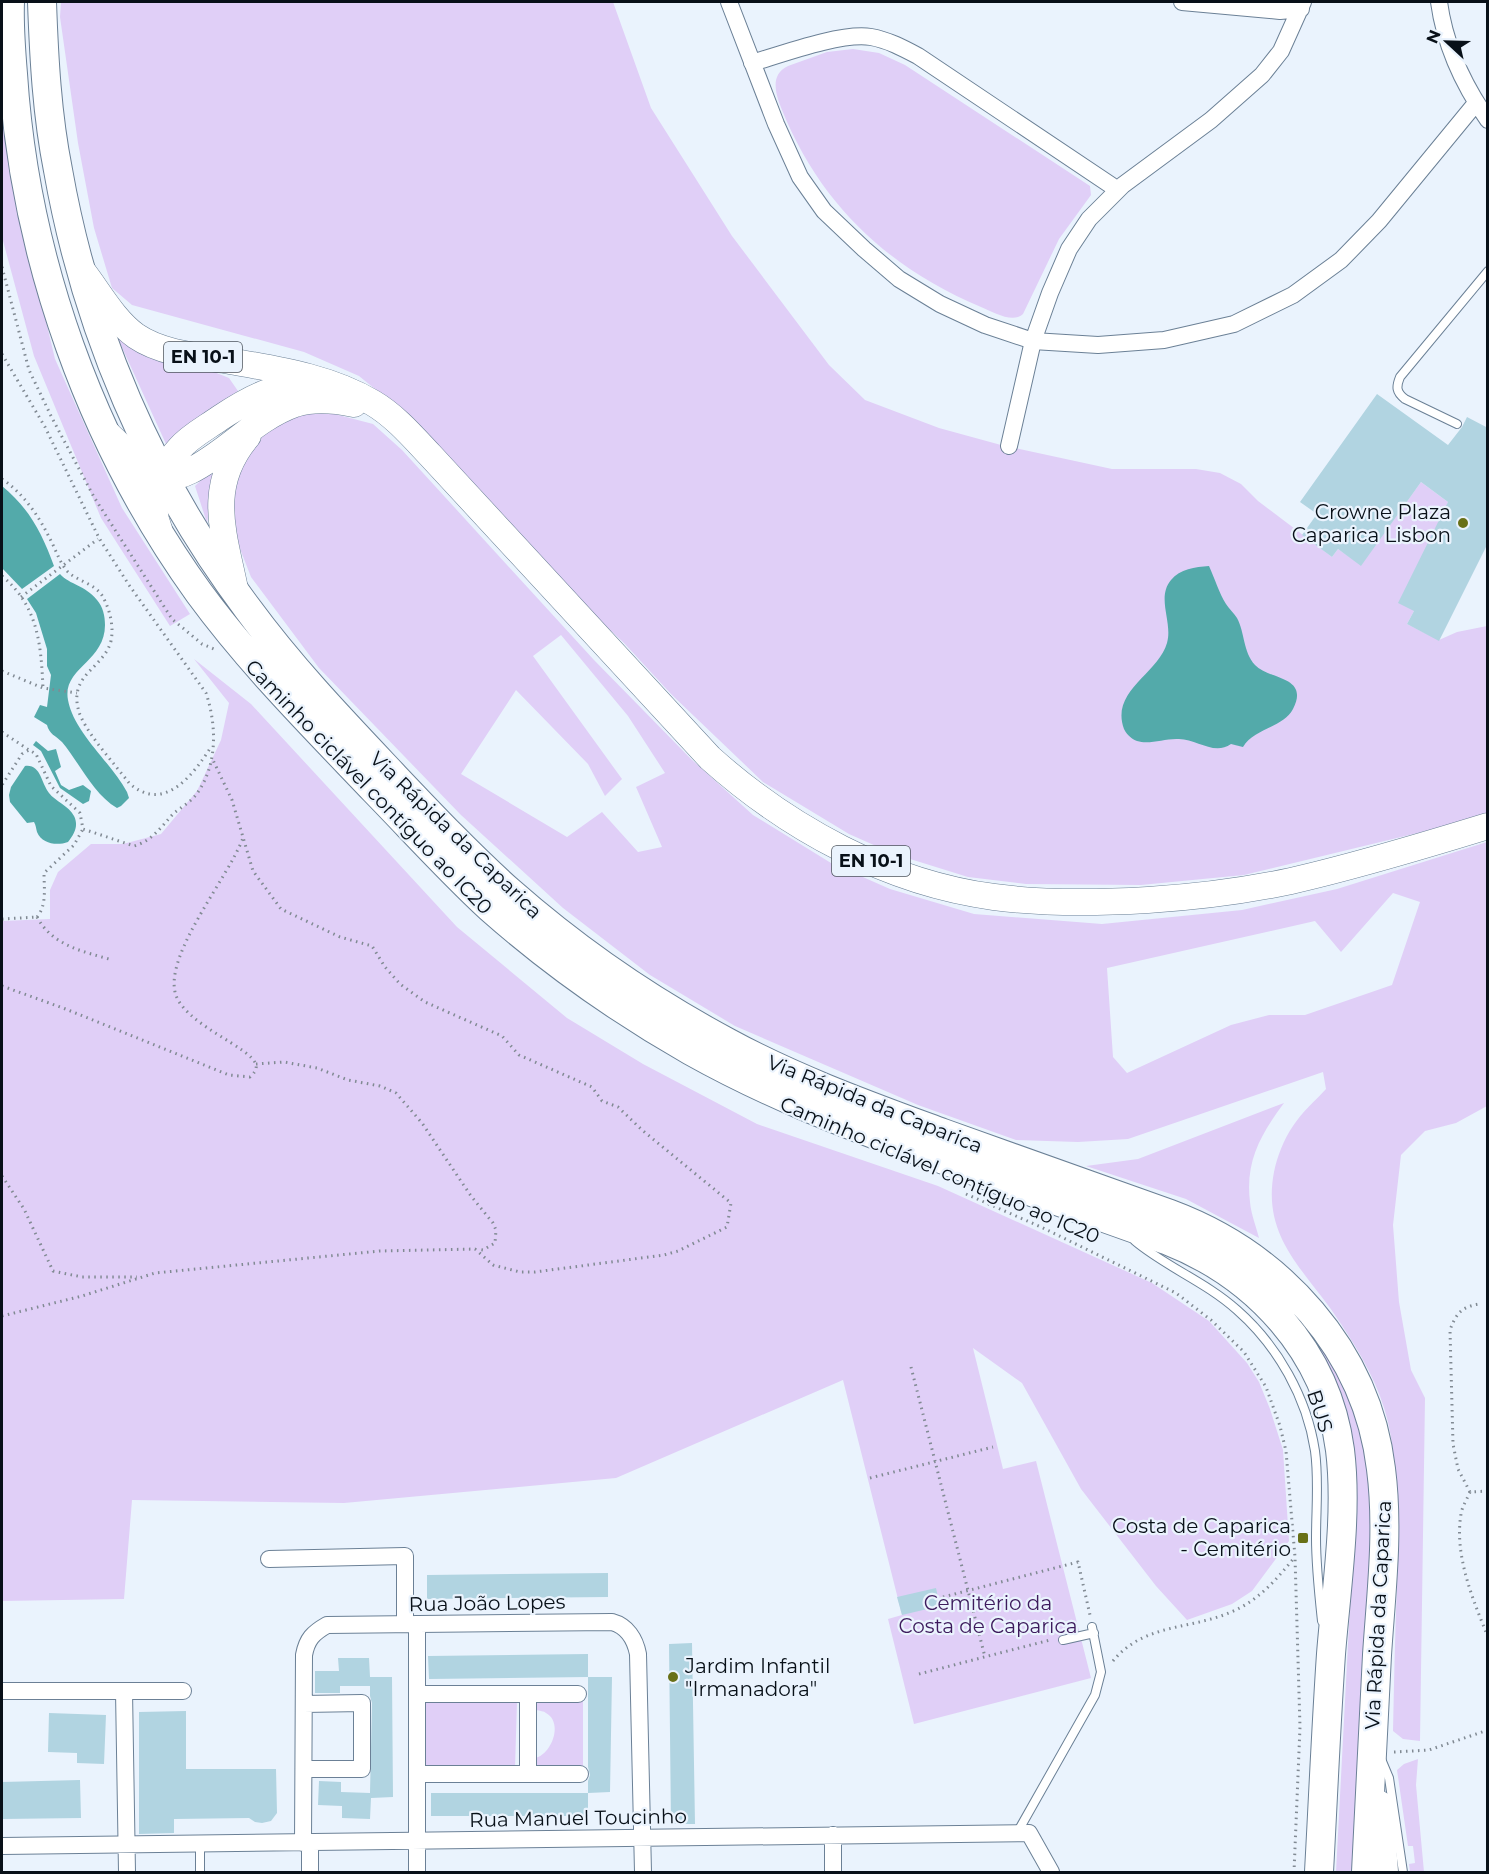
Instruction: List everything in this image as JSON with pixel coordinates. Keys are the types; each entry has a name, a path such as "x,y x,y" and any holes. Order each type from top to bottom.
{"highway":[{"name":"Via Rápida da Caparica","path":"10,2 15,98 30,197 45,265 64,326 104,430 173,556 210,608 296,708 438,856 511,926 632,1015 686,1048 785,1099 844,1124 1187,1248 1221,1266 1239,1279 1278,1315 1298,1341 1316,1371 1335,1428 1340,1448 1342,1474 1319,1872"},
{"name":"Via Rápida da Caparica","path":"42,2 46,77 57,168 80,268 114,372 176,473 192,527 236,593 303,677 448,833 525,904 613,973 690,1022 784,1071 878,1109 1192,1222 1227,1240 1275,1274 1323,1325 1343,1356 1359,1388 1379,1453 1383,1488 1384,1548 1366,1872"}],"main road":[{"name":"EN 10-1","path":"80,268 119,321 136,335 164,349 301,375 358,395 387,412 412,436 710,758 788,819 848,851 906,875 969,892 1030,901 1102,903 1171,898 1291,881 1389,856 1488,826"},
{"name":"EN 10-1","path":"210,358 237,374 246,388 249,400"},
{"name":"EN 10-1","path":"176,473 179,449 208,426 249,400 281,389 306,386 333,388 358,395"},
{"name":"EN 10-1","path":"173,556 155,513 154,492 176,473 270,417 310,400 344,402 383,415 412,436"},
{"name":"EN 10-1","path":"236,593 221,528 223,488 232,463 244,441 270,417"},
{"path":"104,430 142,466 176,473"},
{"path":"1384,1548 1378,1752 1385,1872"}],"street":[{"path":"729,2 776,124 800,177 824,211 899,279 940,304 985,324 1033,341 1098,345 1164,340 1234,324 1293,295 1341,260 1379,221 1476,103"},
{"path":"1182,2 1280,11 1302,5"},
{"path":"1439,2 1442,21 1455,63 1476,103 1488,120"},
{"path":"1009,446 1033,341 1069,249 1089,219 1118,190 1211,120 1262,75 1281,51 1302,5"},
{"path":"752,63 844,37 870,36 894,44 918,56 1118,190"},
{"path":"269,1559 405,1556 417,1694 417,1872"},
{"name":"Rua João Lopes","path":"310,1872 304,1769 304,1704 305,1649 306,1643 314,1633 327,1625 612,1622 626,1629 635,1643 638,1654 643,1872"},
{"path":"2,1691 183,1691"},
{"path":"124,1691 127,1872"},
{"path":"417,1694 578,1694"},
{"path":"528,1694 528,1774"},
{"path":"304,1704 362,1703 363,1769 304,1769"},
{"path":"417,1774 580,1774"},
{"path":"1023,1833 1051,1872"},
{"name":"Rua Manuel Toucinho","path":"2,1846 1023,1833"},
{"path":"833,1835 833,1872"}],"lane":[{"path":"1457,424 1405,399 1398,394 1396,386 1400,377 1488,271"},
{"path":"1023,1833 1095,1695 1099,1683 1101,1671 1093,1630 1063,1640"},
{"path":"1378,1752 1389,1778 1402,1872"},
{"path":"200,1844 200,1872"}],"path":[{"path":"2,267 29,370 51,418 94,497 172,619 202,644 214,650"},
{"path":"2,354 45,428 99,538 129,585 206,693 213,714 214,736 208,774 194,797 175,813 150,840 134,846 83,829"},
{"path":"2,479 15,489 39,520 69,573 93,585 102,594 108,607 112,623 111,640 107,650 81,680 77,693 78,708 85,725 129,783 138,790 155,794 179,787 200,765 212,746 214,736"},
{"path":"21,597 99,538"},
{"path":"2,576 21,597 38,630 42,688"},
{"path":"2,671 42,688 77,693"},
{"path":"2,732 36,754 51,786 80,813 83,829 74,845 44,873 44,901 37,917 2,919"},
{"path":"2,785 22,754 29,750"},
{"path":"212,758 232,800 253,871 281,909 340,937 372,946 385,967 400,984 425,1002 502,1036 519,1055 592,1087 602,1101 618,1107 642,1130 731,1203 727,1227 678,1251 664,1255 520,1272 493,1266 475,1249"},
{"path":"2,986 229,1075 250,1077 256,1071 256,1064 245,1052 220,1038 192,1016 180,1003 175,992 175,975 179,959 190,934 237,854 243,837"},
{"path":"37,917 50,935 58,941 109,959"},
{"path":"2,1316 82,1296 155,1273 380,1251 483,1250 495,1243 496,1230 493,1222 471,1196 422,1123 396,1094 380,1086 348,1080 317,1068 284,1062 256,1064"},
{"path":"2,1176 24,1209 52,1271 82,1277 142,1278"},
{"name":"Caminho ciclável contíguo ao IC20","path":"958,1191 1041,1227 1176,1293 1211,1320 1244,1353 1266,1387 1286,1451 1295,1557 1300,1728 1294,1872"},
{"path":"1470,1492 1458,1469 1453,1444 1450,1330 1456,1315 1470,1306 1479,1305"},
{"path":"911,1367 985,1657"},
{"path":"870,1478 993,1447"},
{"path":"1470,1492 1488,1491"},
{"path":"1470,1492 1461,1512 1460,1538 1467,1584 1488,1637"},
{"path":"1099,1683 1110,1664 1130,1644 1145,1636 1230,1613 1245,1606 1263,1593 1295,1557"},
{"path":"943,1598 1078,1562 1093,1630"},
{"path":"919,1674 1050,1640"},
{"path":"1378,1752 1430,1750 1488,1730"}],"green space":[{"path":"61,2 613,2 651,108 732,236 829,365 865,400 939,428 1001,445 1112,469 1196,469 1220,473 1241,484 1258,501 1332,557 1338,549 1361,565 1421,482 1448,502 1414,611 1407,624 1439,640 1457,632 1487,626 1487,813 1430,830 1244,875 1141,885 1026,884 968,877 894,854 849,834 763,782 672,695 624,643 556,579 401,410 359,376 304,352 132,305 112,288 94,228 78,143 60,17"},
{"path":"853,49 879,53 905,65 1090,186 1091,195 1059,239 1023,314 1019,317 997,314 947,291 916,273 861,229 816,175 782,110 776,92 776,80 782,70 788,66 827,52"},
{"path":"2,100 12,179 55,359 122,508 190,614 170,626 101,518 34,356 2,237"},
{"path":"115,332 229,378 238,391 166,444"},
{"path":"327,412 373,424 402,450 594,660 691,759 753,815 831,863 890,889 974,914 1102,924 1242,910 1337,889 1487,842 1487,1106 1456,1123 1425,1131 1401,1155 1393,1225 1399,1302 1411,1370 1425,1398 1420,1741 1403,1739 1393,1731 1397,1504 1395,1463 1385,1409 1363,1359 1328,1305 1290,1254 1274,1217 1272,1196 1274,1172 1279,1154 1304,1111 1326,1089 1323,1072 1128,1139 1078,1142 1016,1140 918,1105 735,1026 650,975 563,908 461,815 319,668 251,577 237,541 231,496 245,458 267,431 295,414","holes":["561,635 628,716 665,773 636,787 662,847 638,852 602,812 567,837 461,774 516,690 588,764 605,796 622,779 533,656","1393,893 1420,902 1392,985 1305,1015 1269,1015 1231,1025 1127,1073 1113,1057 1107,968 1315,921 1341,952"]},
{"path":"217,465 207,523 195,486"},
{"name":"Cemitério da Costa de Caparica","path":"194,659 251,704 457,927 567,1018 643,1064 757,1124 938,1186 1152,1283 1209,1321 1247,1363 1259,1382 1283,1450 1289,1541 1252,1591 1232,1604 1187,1620 1156,1586 1081,1489 1022,1383 973,1348 1003,1469 1036,1461 1091,1678 914,1724 888,1619 902,1615 843,1380 616,1478 344,1503 132,1500 124,1599 2,1601 2,921 50,919 50,890 58,872 91,844 123,844 161,834 197,791 221,740 229,703"},
{"path":"1284,1103 1268,1126 1252,1161 1249,1187 1252,1216 1259,1238 1186,1199 1086,1166 1138,1159"},
{"path":"1251,1269 1321,1343 1354,1406 1370,1471 1371,1537 1356,1872 1336,1872 1356,1492 1353,1448"},
{"path":"583,1698 583,1769 535,1770 535,1758 546,1751 555,1731 551,1718 544,1712 536,1710 536,1699"},
{"path":"417,1702 517,1702 515,1768 417,1767"},
{"path":"1418,1759 1416,1785 1424,1872 1410,1872 1409,1864 1415,1863 1413,1846 1408,1846 1397,1770 1404,1764"}],"water":[{"path":"2,486 20,503 34,522 54,566 22,589 2,568"},
{"path":"1209,566 1227,606 1237,618 1251,660 1261,670 1286,680 1296,690 1297,698 1293,709 1283,720 1254,736 1243,747 1231,744 1212,748 1179,739 1137,741 1124,729 1121,716 1129,693 1155,664 1167,643 1165,594 1167,587 1175,576 1183,571"},
{"path":"60,574 92,595 101,606 104,615 103,638 92,657 71,680 68,700 85,736 127,792 129,798 117,808 101,795 47,725 34,717 40,705 47,707 51,675 47,666 47,649 36,613 27,599"},
{"path":"36,741 48,751 56,749 61,767 55,771 61,785 69,790 83,785 91,791 89,801 83,804 60,788 41,751 33,745"},
{"path":"25,766 38,771 49,793 74,816 76,827 68,842 55,844 42,839 34,822 27,823 10,802 11,787"}],"building":[{"path":"1377,394 1448,445 1467,417 1488,428 1488,543 1439,641 1407,624 1414,611 1398,603 1448,502 1421,482 1361,566 1338,549 1332,557 1302,535 1317,514 1300,502"},
{"path":"608,1573 608,1597 427,1599 427,1575"},
{"path":"936,1588 940,1606 902,1615 897,1597"},
{"path":"692,1643 695,1824 671,1824 669,1644"},
{"path":"588,1654 588,1677 429,1679 428,1656"},
{"path":"338,1658 369,1658 370,1677 392,1677 393,1797 371,1798 370,1819 342,1818 342,1806 318,1805 319,1781 341,1782 341,1792 370,1793 372,1703 370,1686 340,1686 340,1693 315,1693 315,1671 339,1671"},
{"path":"588,1677 612,1677 610,1792 588,1793 590,1775 588,1767"},
{"path":"186,1711 186,1769 276,1769 277,1813 271,1821 262,1823 249,1818 174,1819 174,1833 139,1834 139,1712"},
{"path":"49,1713 106,1715 104,1764 77,1763 77,1753 48,1752"},
{"path":"80,1780 81,1818 2,1819 2,1782"},
{"path":"431,1793 588,1793 588,1816 431,1816"}],"place":[{"name":"Crowne Plaza Caparica Lisbon","path":"1463,523"},
{"name":"Costa de Caparica - Cemitério","path":"1303,1538"},
{"name":"Jardim Infantil \"Irmanadora\"","path":"673,1677"}]}
